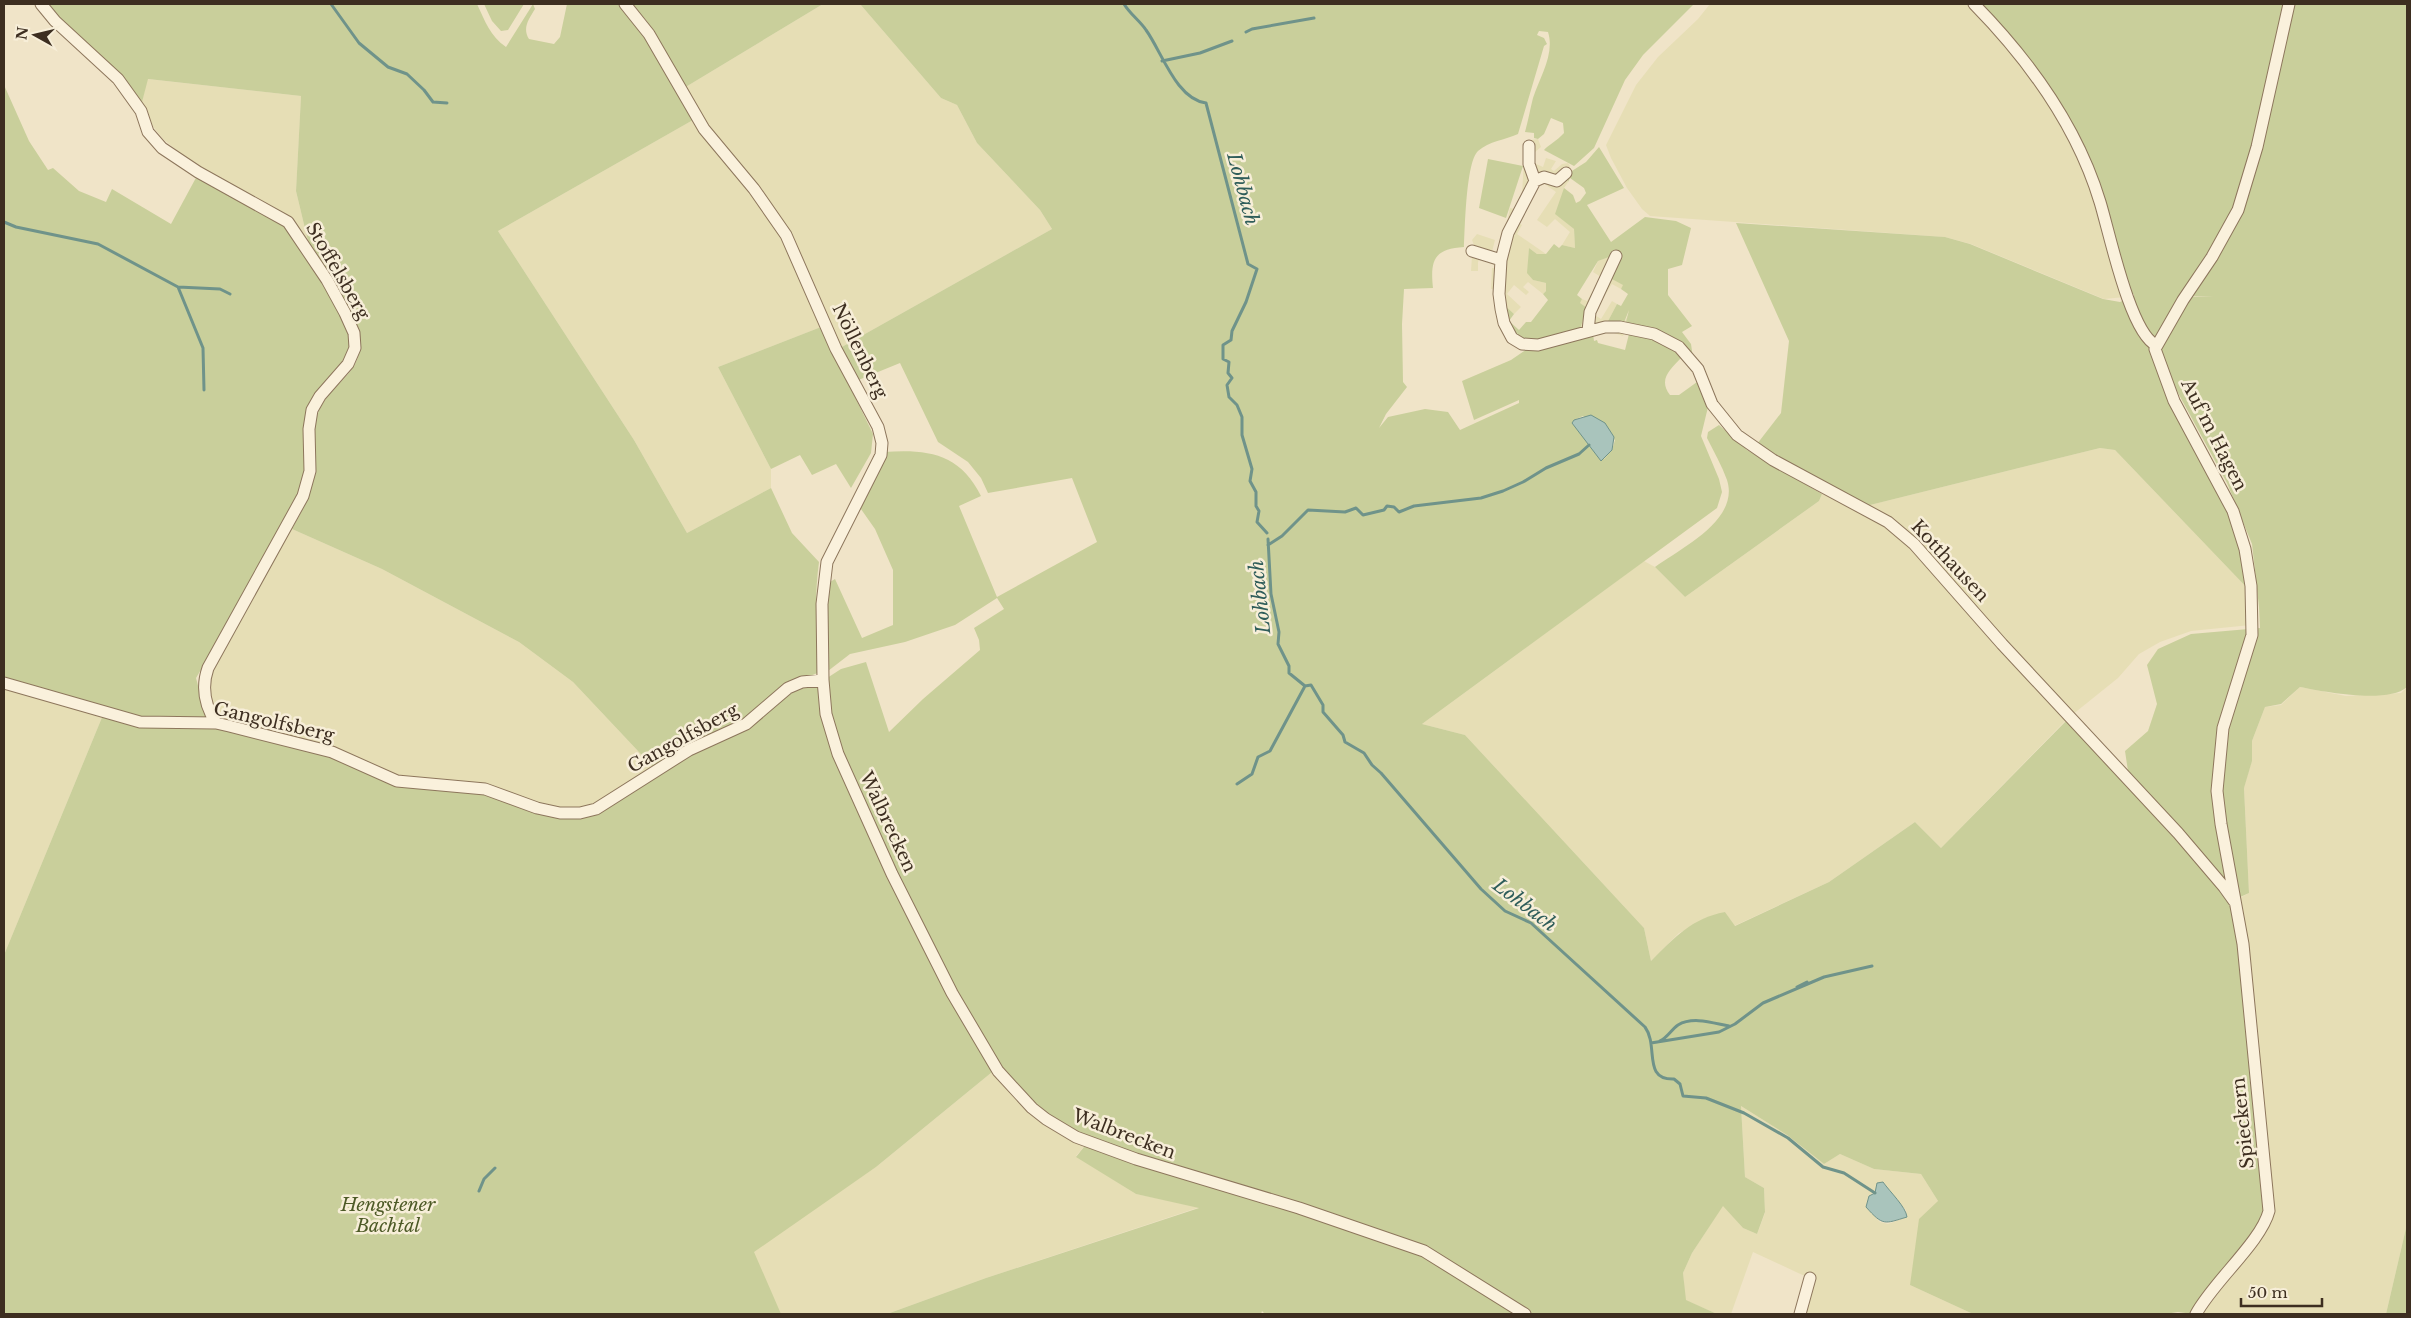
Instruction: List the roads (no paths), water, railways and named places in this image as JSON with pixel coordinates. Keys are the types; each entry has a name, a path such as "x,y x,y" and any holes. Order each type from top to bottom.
{"street":[{"name":"Stoffelsberg","path":"41,4 55,21 118,78 141,111 148,132 162,148 198,172 288,222 327,280 345,313 355,338 353,353 348,364 320,396 312,410 309,429 310,471 303,496 208,668 204,689 208,706 216,723"},
{"name":"Nöllenberg","path":"625,4 649,34 704,129 754,189 786,235 836,349 874,418 881,436 881,455 827,562 822,604 823,680 829,730 838,754"},
{"path":"1974,4 2019,53 2077,144 2090,172 2100,202 2127,296 2142,332 2150,343 2156,345 2212,257 2238,210 2259,138 2289,4"},
{"path":"1529,146 1529,164 1535,181 1544,177 1557,181 1566,173"},
{"name":"Kotthausen","path":"1535,181 1508,233 1501,260 1499,294 1502,316 1510,335 1516,341 1538,346 1605,327 1636,329 1672,342 1686,353 1698,369 1712,404 1737,434 1773,460 1888,522 1914,544 2002,644 2178,833 2224,887 2236,905"},
{"path":"1472,251 1501,260"},
{"path":"1588,331 1590,312 1616,256"},
{"name":"Auf'm Hagen","path":"2156,345 2155,352 2174,400 2233,512 2242,538 2249,570 2252,631 2223,728 2218,776 2218,806 2236,905"},
{"name":"Gangolfsberg","path":"4,683 134,721 216,723 317,747 397,781 474,788 496,792 551,811 580,813 596,808 689,750 746,724 788,688 799,683 823,680"},
{"name":"Walbrecken","path":"838,754 892,874 952,993 994,1064 1008,1083 1032,1108 1060,1128 1110,1150 1175,1172 1299,1208 1424,1251 1526,1314"},
{"name":"Spieckern","path":"2196,1314 2207,1296 2260,1229 2269,1210 2243,944 2236,905"},
{"path":"1800,1314 1810,1278"}],"water":[{"path":"1591,415 1605,423 1614,437 1612,450 1601,461 1572,423 1574,420"},
{"path":"1883,1182 1901,1204 1907,1217 1884,1222 1876,1218 1866,1207 1869,1196 1875,1193 1877,1183"}],"waterway":[{"path":"331,4 359,43 388,67 407,74 424,90 433,102 447,103"},
{"name":"Lohbach","path":"1124,4 1146,30 1178,84 1195,100 1206,103 1248,264 1257,269 1246,302 1232,331 1231,340 1223,345 1223,359 1229,362 1228,373 1232,378 1227,385 1229,397 1237,405 1242,417 1242,435 1252,469 1250,481 1256,492 1256,506 1259,511 1257,522 1267,533"},
{"path":"1246,32 1252,29 1314,18"},
{"path":"1162,61 1200,53 1232,41"},
{"path":"4,222 16,227 98,244 178,287 203,348 204,390"},
{"path":"178,287 220,289 230,294"},
{"path":"1268,545 1282,536 1308,510 1345,512 1356,508 1363,515 1384,510 1387,506 1394,507 1399,512 1414,506 1481,498 1523,482 1546,468 1579,454 1589,445"},
{"name":"Lohbach","path":"1268,539 1271,594 1279,632 1278,644 1289,666 1289,673 1305,686 1311,685 1323,705 1323,712 1343,735 1345,742 1364,753 1372,765 1481,889 1505,911 1531,923 1645,1027 1651,1043 1654,1068 1664,1078 1674,1079 1680,1084 1683,1096 1706,1098 1744,1113 1788,1138 1823,1167 1844,1173 1875,1193"},
{"path":"1237,784 1252,774 1258,757 1270,751 1305,686"},
{"path":"1651,1043 1719,1032 1735,1024 1763,1003 1824,977 1872,966"},
{"path":"1797,987 1807,982"},
{"path":"1660,1041 1684,1022 1703,1021 1729,1026"},
{"path":"479,1191 484,1179 495,1168"}],"park label":[{"name":"Hengstener Bachtal","path":"388,1215"}]}
